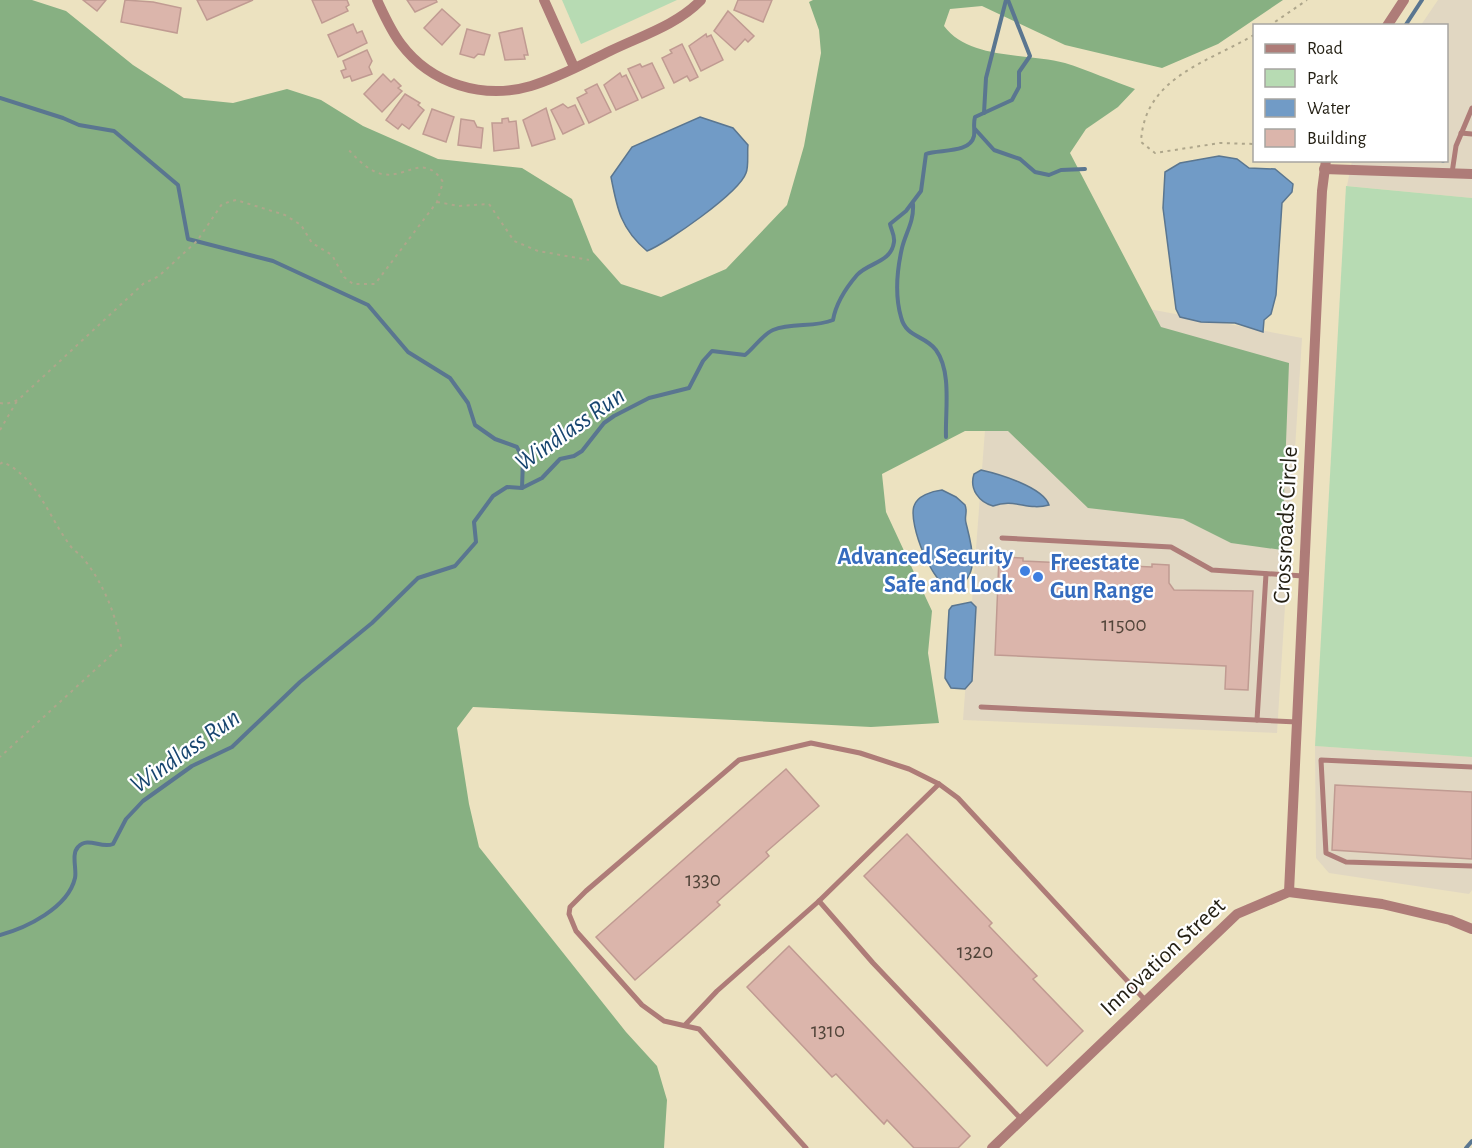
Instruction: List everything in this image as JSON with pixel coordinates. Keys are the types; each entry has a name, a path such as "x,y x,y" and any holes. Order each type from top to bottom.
{"street":[{"path":"377,0 393,33 409,54 429,71 463,87 481,91 516,90 544,81 680,18 701,0"},
{"path":"544,0 574,68"},
{"path":"1388,24 1404,0"},
{"path":"1325,165 1472,174"},
{"name":"Crossroads Circle","path":"1289,892 1325,165"},
{"path":"1289,892 1382,904 1450,920 1472,929"},
{"name":"Innovation Street","path":"992,1148 1237,914 1289,892"}],"lane":[{"path":"1452,173 1456,147 1472,108"},
{"path":"1461,133 1472,134"},
{"path":"1002,538 1171,546 1212,570 1305,576"},
{"path":"1257,720 1266,574"},
{"path":"981,707 1298,722"},
{"path":"806,1148 699,1029 664,1021 642,1005 576,931 569,914 570,907 586,891 739,760 811,743 860,753 909,769 939,784 958,798 1146,1001"},
{"path":"1472,767 1321,760 1326,853 1346,862 1472,866"},
{"path":"685,1024 717,991 819,901 939,784"},
{"path":"819,901 873,963 1022,1120"}],"path":[{"path":"1272,24 1307,0"},
{"path":"1253,36 1166,84 1149,106 1142,126 1141,142 1155,153 1220,143 1253,144"},
{"path":"0,430 18,400 143,284 159,276 197,241 222,204 236,200 285,215 301,225 312,243 332,255 344,277 353,284 375,284 437,202 443,182 437,173 421,166 382,174 361,163 347,148"},
{"path":"437,202 459,206 489,204 514,241 538,251 589,260"},
{"path":"0,403 6,404 18,400"},
{"path":"0,464 3,462 18,469 50,508 66,539 83,558 103,593 118,624 121,646 0,757"}],"shaded area":[{"path":"1438,0 1472,0 1472,198 1347,186 1352,162 1448,162 1448,24 1422,24"},
{"path":"996,285 1043,289 1302,338 1277,733 963,720"},
{"path":"1315,746 1472,757 1472,890 1469,894 1329,873 1316,858"}],"green space":[{"path":"0,0 32,0 66,11 133,65 184,98 233,103 287,89 321,100 363,126 438,159 522,168 572,199 593,252 621,284 661,297 726,269 787,205 804,146 821,53 819,30 809,2 813,0 1283,0 1218,44 1162,68 1065,45 982,6 950,9 944,26 968,45 1000,54 1065,63 1135,89 1118,107 1086,129 1070,153 1161,327 1289,363 1282,550 1231,543 1183,519 1088,508 1008,431 965,431 882,474 886,512 932,611 928,653 939,723 871,727 473,707 457,728 469,804 479,847 626,1032 657,1066 667,1100 664,1148 0,1148"},
{"path":"562,0 677,0 581,44"},
{"path":"1346,186 1472,198 1472,757 1315,746"}],"water":[{"path":"700,117 733,128 748,145 746,173 741,182 717,204 685,228 647,251 631,235 622,218 611,177 632,147"},
{"path":"1219,156 1237,159 1249,168 1275,169 1293,184 1292,192 1282,203 1276,295 1271,314 1264,320 1263,332 1235,323 1201,322 1180,317 1176,309 1163,208 1165,172 1180,163"},
{"path":"981,470 1030,487 1045,498 1049,505 1034,507 1008,503 993,506 988,504 974,490 974,474"},
{"path":"942,490 965,505 971,542 972,561 968,578 952,589 937,578 930,567 918,540 913,515 918,499"},
{"path":"971,602 976,607 972,681 965,689 951,688 945,678 949,610 952,606"}],"building":[{"path":"83,0 106,0 97,11"},
{"path":"125,0 153,2 181,8 177,33 121,22"},
{"path":"197,0 253,0 207,20"},
{"path":"312,0 347,0 348,11 322,23"},
{"path":"407,0 436,0 437,2 415,12"},
{"path":"738,0 772,0 763,22 734,10"},
{"path":"442,9 460,25 442,45 424,28"},
{"path":"728,11 754,36 748,42 745,39 735,50 714,31"},
{"path":"353,24 357,33 362,31 367,43 338,57 328,35"},
{"path":"522,28 528,55 524,55 525,59 505,60 499,33"},
{"path":"467,29 490,35 484,55 478,54 474,58 460,54"},
{"path":"706,34 707,37 711,35 723,60 701,71 689,46"},
{"path":"682,44 698,77 690,81 687,76 674,83 662,58 672,53 670,50"},
{"path":"367,50 372,61 369,67 372,74 352,81 350,76 344,78 341,71 346,69 343,61"},
{"path":"652,63 664,88 642,98 628,69 640,64 642,67"},
{"path":"620,73 622,77 626,75 638,100 616,110 604,85"},
{"path":"383,74 391,82 394,79 401,86 398,88 402,91 382,112 364,94"},
{"path":"597,84 611,112 589,123 577,98 587,93 585,90"},
{"path":"405,94 420,103 418,105 424,110 409,129 402,124 398,129 386,120"},
{"path":"563,104 568,108 575,105 584,124 563,134 551,110"},
{"path":"546,108 555,139 532,146 523,120"},
{"path":"432,109 454,117 446,142 423,134"},
{"path":"508,118 509,122 516,121 519,148 494,151 492,123 502,123 502,119"},
{"path":"461,119 474,121 477,127 483,128 481,148 458,145"},
{"path":"999,557 1023,558 1023,561 1152,567 1152,564 1169,565 1169,583 1174,590 1253,591 1248,690 1225,689 1226,666 995,655"},
{"path":"786,769 819,806 766,852 769,856 717,902 720,905 635,980 596,937"},
{"path":"1335,785 1472,792 1472,859 1332,850"},
{"path":"907,834 992,923 989,926 1037,976 1033,979 1083,1031 1047,1066 864,876"},
{"path":"789,946 970,1136 958,1148 914,1148 887,1120 884,1124 836,1074 832,1077 747,987"}],"waterway":[{"name":"Windlass Run","path":"984,113 986,78 1006,0"},
{"name":"Windlass Run","path":"0,935 33,922 64,899 75,878 75,854 78,847 86,843 113,844 126,819 143,801 192,766 232,747 300,682 372,623 418,578 455,566 476,542 474,522 493,496 507,487 522,488 542,478 560,459 574,456 582,451 604,423 614,416 649,398 689,388 703,361 712,351 745,355 773,330 833,320 842,296 857,275 884,258 892,249 894,239 890,224 906,211 921,191 926,154 967,146 974,136 975,117 1012,100 1019,87 1019,72 1030,56 1008,0"},
{"path":"1406,24 1422,0"},
{"path":"0,98 79,125 114,131 178,185 188,239 273,261 368,305 408,352 450,378 468,403 475,425 495,439 517,447 523,460 522,488"},
{"path":"975,129 994,150 1020,159 1035,172 1049,175 1061,170 1085,169"},
{"path":"913,204 899,265 897,283 899,309 903,324 907,329 932,345 941,359 947,392 946,437"},
{"path":"1466,1148 1472,1141"}],"place":[{"name":"Advanced Security Safe and Lock","path":"1025,571"},
{"name":"Freestate Gun Range","path":"1038,577"}]}
